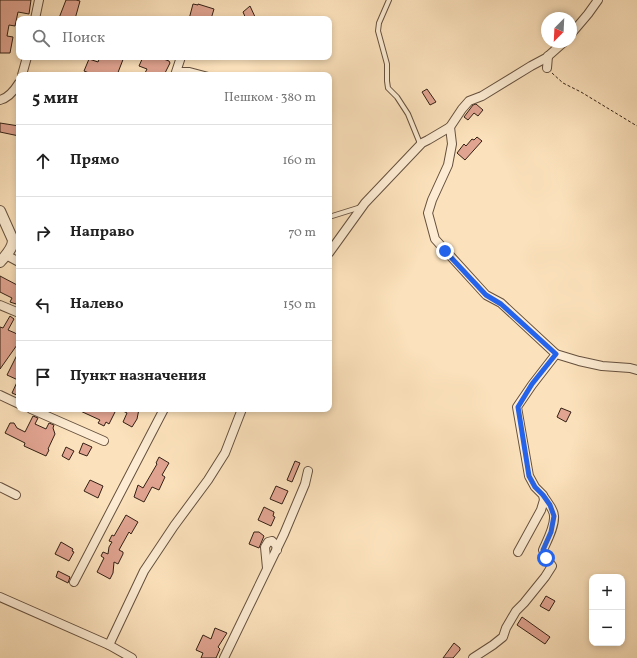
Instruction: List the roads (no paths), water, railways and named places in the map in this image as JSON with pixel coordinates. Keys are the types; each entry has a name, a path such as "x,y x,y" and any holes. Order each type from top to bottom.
{"street":[{"path":"36,16 39,0"},
{"path":"588,14 598,0"},
{"path":"577,27 601,0"},
{"path":"332,249 363,206 422,143 450,127 469,101 482,96 548,56 557,48"},
{"path":"547,68 548,56"},
{"path":"23,72 26,60"},
{"path":"176,72 180,60"},
{"path":"0,100 5,99 16,87"},
{"path":"450,127 452,144 448,164 432,200 428,213 434,239 486,295 501,304 556,354 578,361 602,366 637,370"},
{"path":"0,212 13,240 13,244 3,259 16,261"},
{"path":"0,305 16,312"},
{"path":"473,658 503,637 506,628 516,611 545,577 552,566 546,558 543,550 551,532 554,516 550,505 529,476 518,407 528,389 556,354"},
{"path":"0,395 16,403"},
{"path":"38,412 104,441"},
{"path":"74,582 162,412"},
{"path":"109,645 144,571 174,526 208,480 224,453 241,412"},
{"path":"224,658 277,550 305,484 308,472"},
{"path":"0,486 16,495"},
{"path":"518,552 541,510 544,496"},
{"path":"267,570 265,547 268,542 272,541 276,545 277,550"},
{"path":"0,597 109,645 132,658"}],"lane":[{"path":"389,0 379,23 378,31 387,64 388,88 397,97 408,114 419,141 419,147"},
{"path":"180,72 189,70 197,72"},
{"path":"332,216 363,206"}]}
